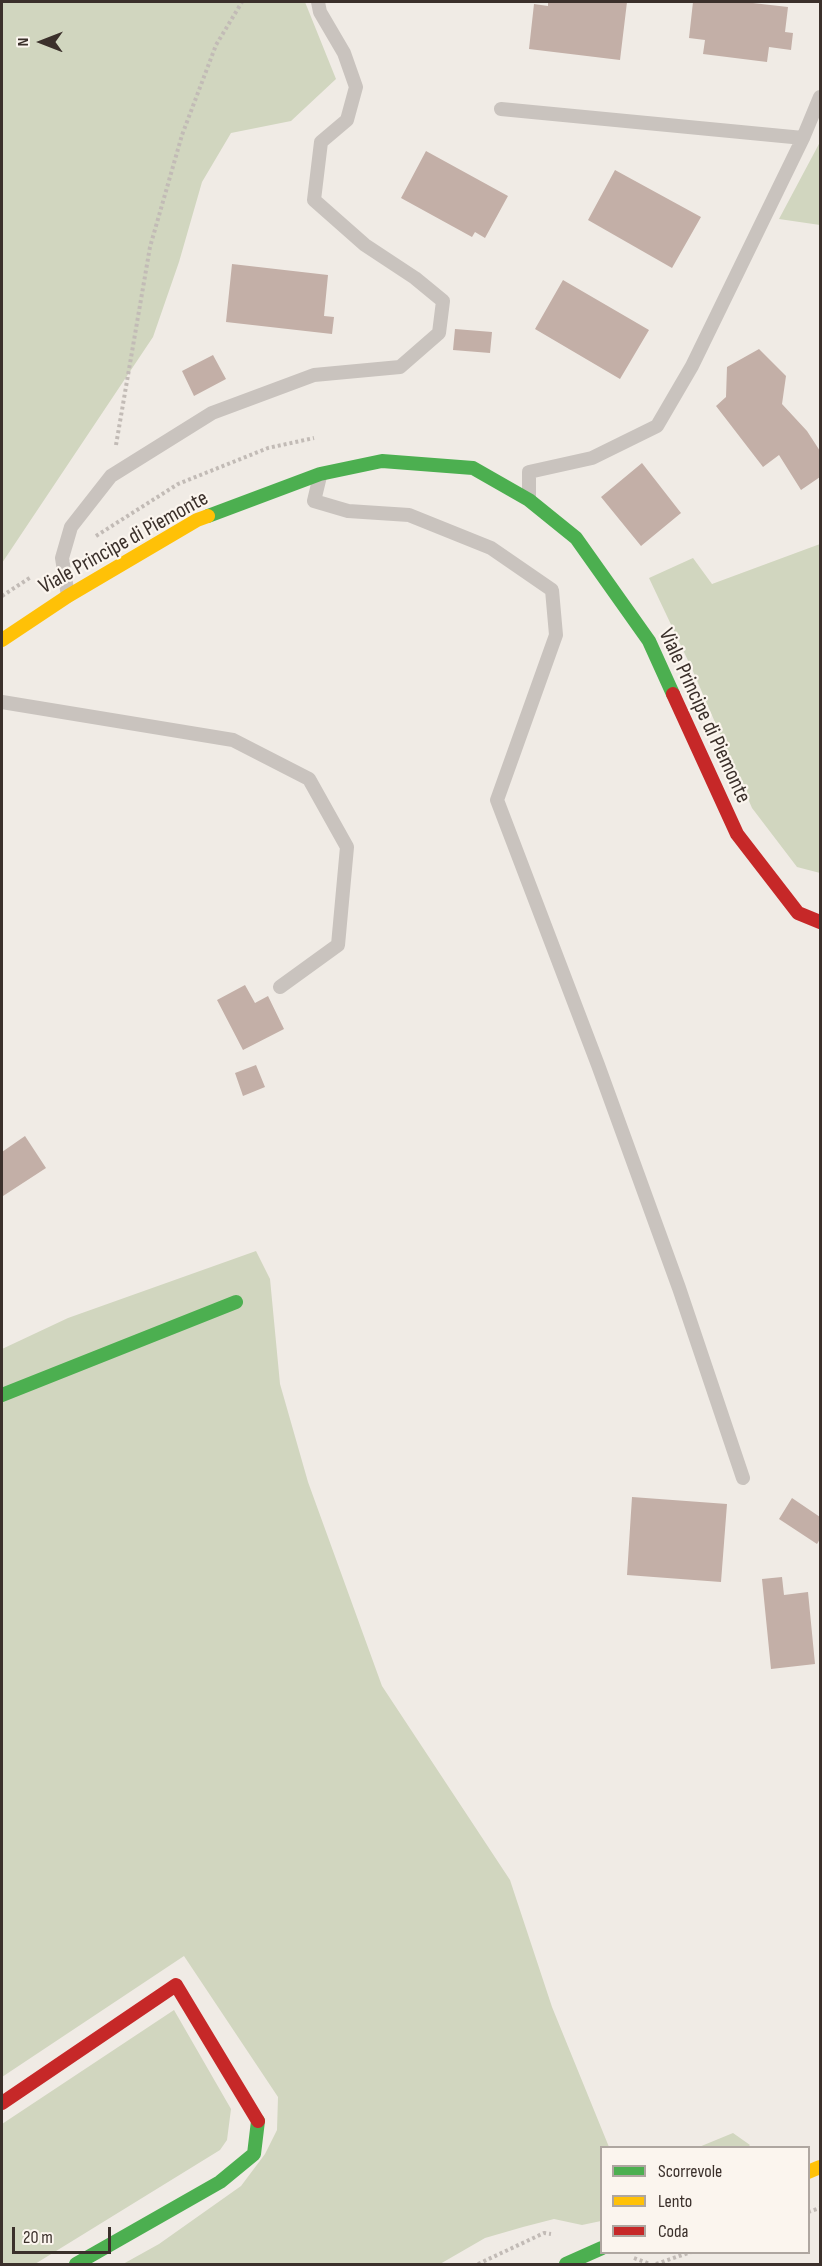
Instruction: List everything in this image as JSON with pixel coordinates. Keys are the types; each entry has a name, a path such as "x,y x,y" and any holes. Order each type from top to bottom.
{"street":[{"name":"Viale Principe di Piemonte","path":"2,640 68,596 197,520 320,474 382,461 473,468 528,500 576,538 649,642 737,834 798,913 820,922"},
{"path":"2,1395 236,1302"},
{"path":"2,2103 176,1984 258,2121 254,2154 228,2175 76,2265"},
{"path":"566,2265 603,2254"}],"lane":[{"path":"68,596 62,558 71,527 111,476 212,413 314,375 400,367 439,333 443,301 415,278 365,245 314,200 321,142 347,120 356,87 344,53 320,12 318,2"},
{"path":"528,500 529,472 592,458 657,426 692,366 803,138 820,97"},
{"path":"501,109 803,138"},
{"path":"320,474 314,501 348,511 409,515 491,548 552,590 556,635 497,800 598,1065 679,1288 743,1478"},
{"path":"2,702 233,740 309,779 347,847 338,945 280,987"}],"path":[{"path":"111,476 150,247 182,135 216,45 242,2"},
{"path":"2,596 178,484 268,448 320,437"},
{"path":"656,2265 688,2254"}],"green space":[{"path":"2,2 305,2 336,79 291,121 231,133 202,182 179,262 153,337 2,563"},
{"path":"820,142 820,225 779,219"},
{"path":"820,544 820,873 797,867 752,808 692,669 649,578 693,558 712,584"},
{"path":"256,1251 270,1279 280,1384 308,1482 382,1686 510,1880 552,2007 609,2146 600,2146 600,2221 582,2225 554,2219 523,2227 485,2238 440,2264 123,2264 159,2244 241,2186 265,2154 277,2130 278,2097 184,1956 2,2077 2,1349 68,1318"},
{"path":"174,2010 231,2109 227,2140 220,2150 35,2264 2,2264 2,2124"},
{"path":"733,2133 750,2145 749,2146 701,2146"}],"building":[{"path":"548,2 627,2 620,60 529,49 534,4 548,6"},
{"path":"693,2 744,2 788,7 785,32 793,33 791,50 769,47 767,62 703,54 705,40 689,38"},
{"path":"426,151 508,196 485,238 475,232 472,237 401,198"},
{"path":"615,170 701,217 672,268 588,220"},
{"path":"232,264 328,275 324,316 334,317 332,334 226,322"},
{"path":"563,280 649,330 620,379 535,329"},
{"path":"455,329 492,332 490,353 453,350"},
{"path":"759,349 786,376 782,404 807,431 820,451 820,477 801,490 779,455 763,467 716,406 726,397 727,367"},
{"path":"213,355 226,379 194,396 182,371"},
{"path":"642,463 681,513 641,546 601,497"},
{"path":"245,985 255,1003 268,996 284,1029 243,1050 217,1000"},
{"path":"256,1065 265,1087 243,1096 235,1073"},
{"path":"25,1136 46,1168 3,1196 2,1152"},
{"path":"632,1497 727,1504 721,1582 627,1575"},
{"path":"792,1498 820,1517 820,1539 817,1544 779,1519"},
{"path":"782,1577 784,1595 808,1592 815,1664 771,1669 762,1579"}],"traffic: fast":[{"path":"208,516 320,474 382,461 473,468 529,500 576,538 649,641 673,694"},
{"path":"2,1395 236,1302"},
{"path":"76,2264 220,2182 254,2154 258,2121"},
{"path":"566,2264 600,2249"}],"traffic: slow":[{"path":"2,640 68,596 197,520 208,516"},
{"path":"810,2171 820,2167"}],"traffic: jam":[{"path":"673,694 737,834 798,913 820,922"},
{"path":"2,2103 176,1985 258,2121"}]}
